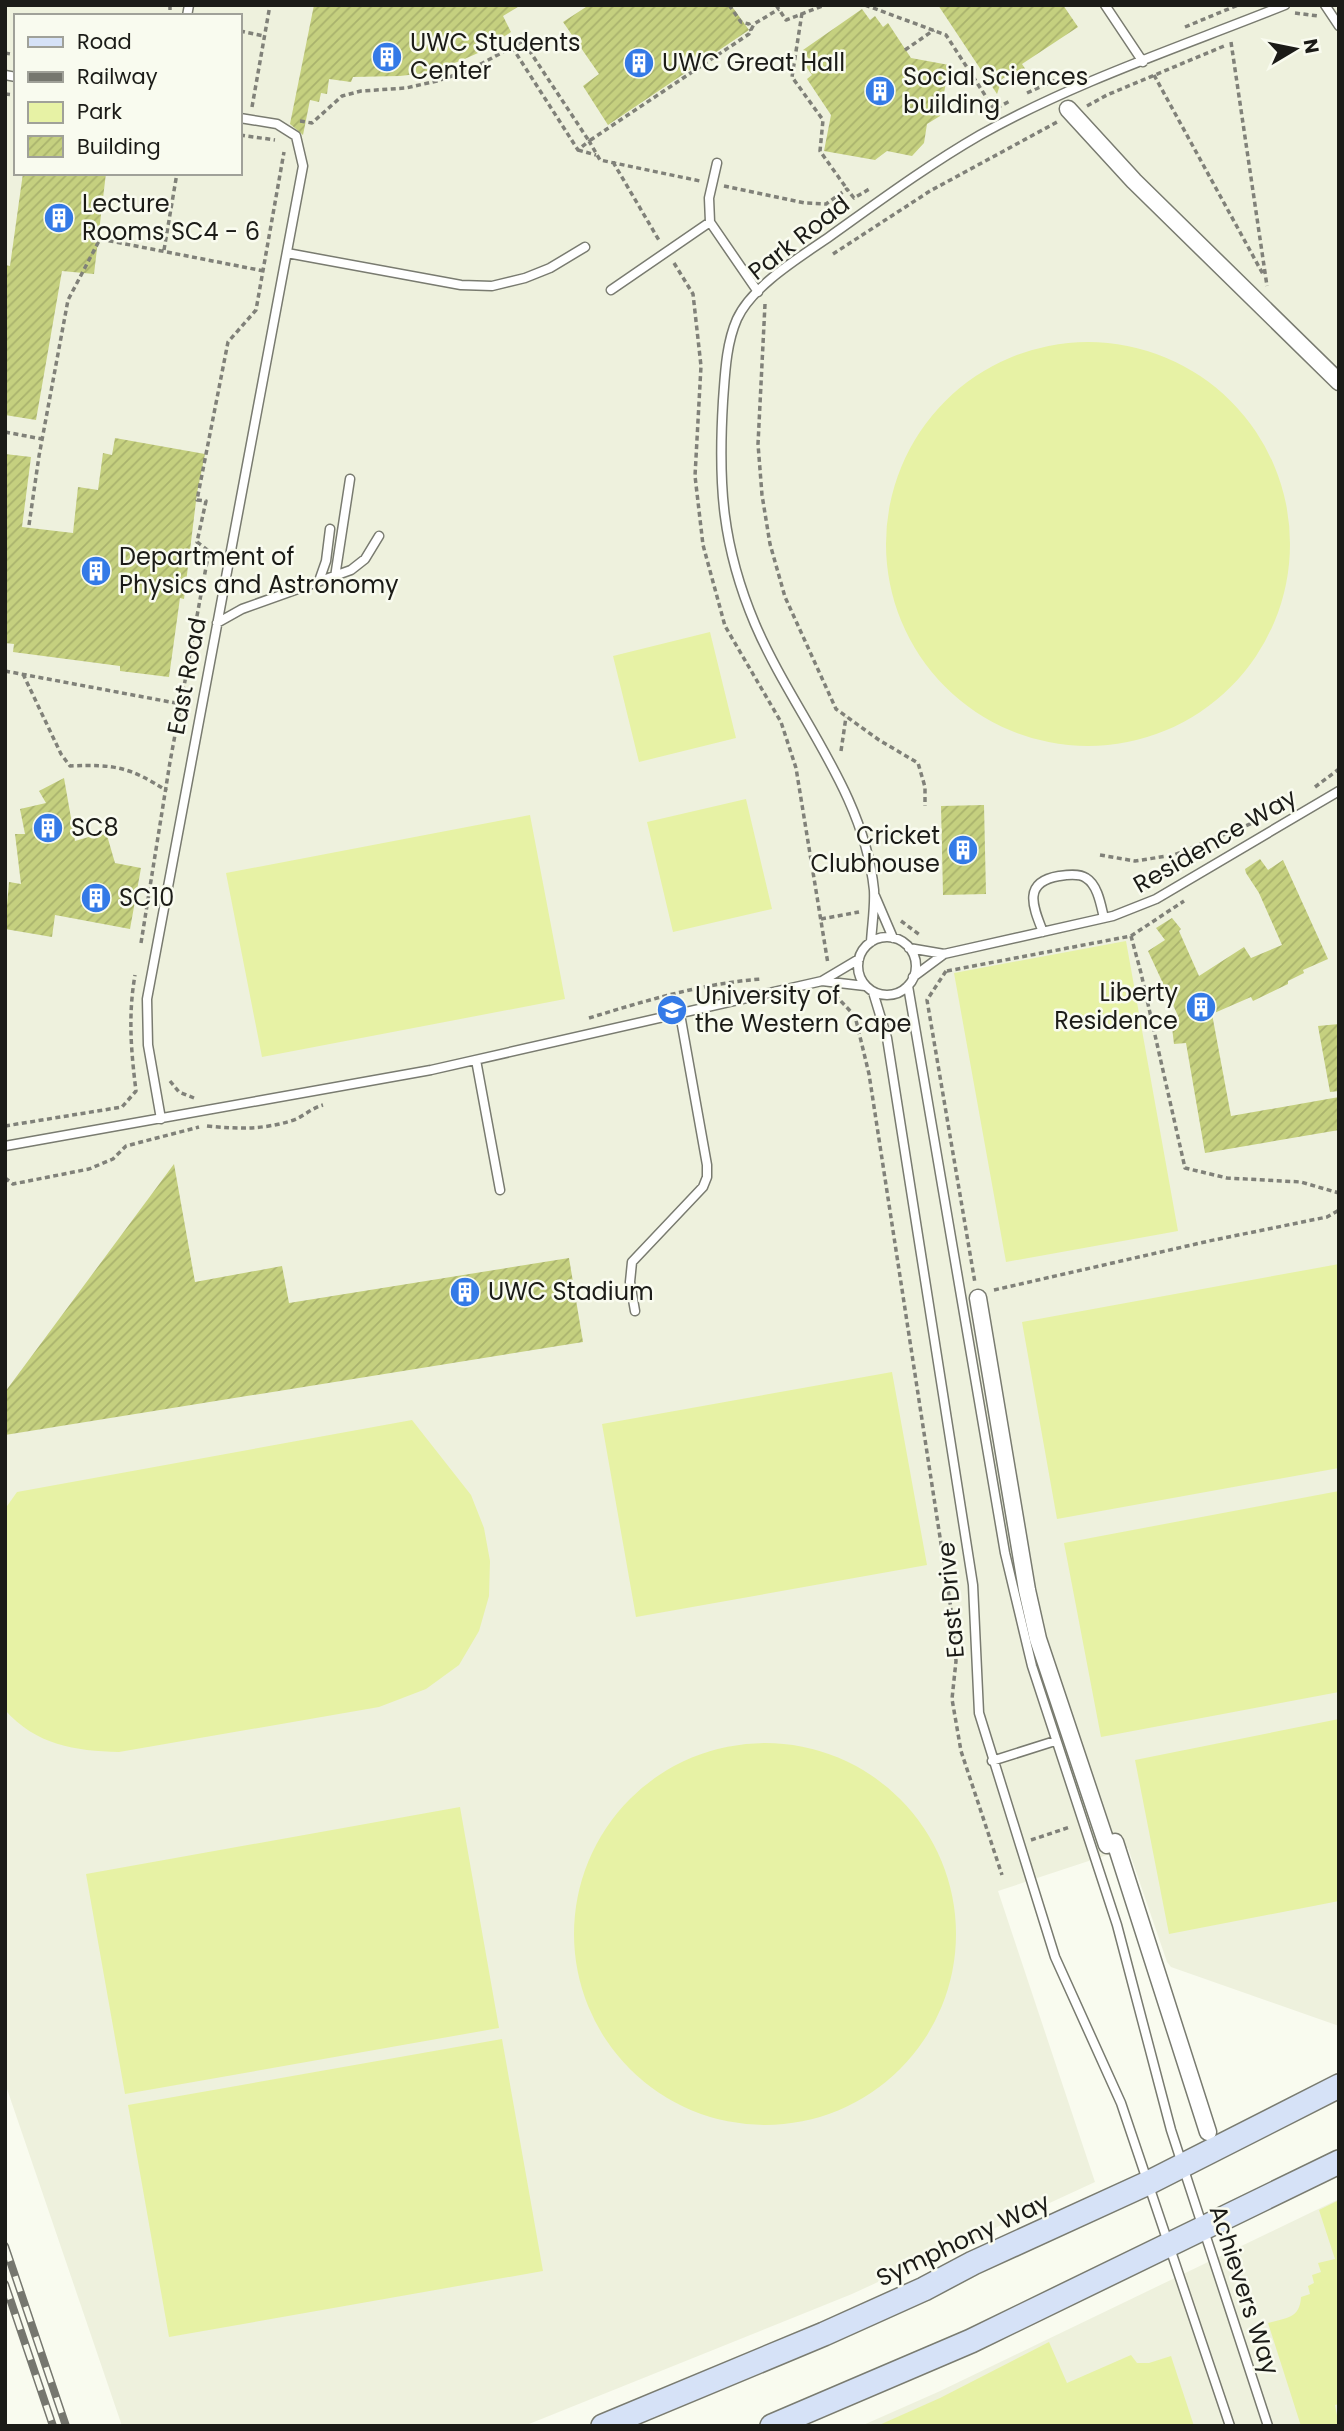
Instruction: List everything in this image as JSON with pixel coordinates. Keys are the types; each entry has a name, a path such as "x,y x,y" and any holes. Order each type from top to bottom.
{"main road":[{"name":"Symphony Way","path":"603,2426 824,2334 1148,2183 1339,2086"},
{"path":"772,2426 971,2341 1339,2162"}],"street":[{"path":"1070,111 1134,181 1339,382"},
{"path":"978,1298 1027,1590 1038,1639 1107,1845 1115,1842 1208,2132"}],"lane":[{"path":"1105,5 1143,62"},
{"name":"Park Road","path":"893,938 874,893 858,822 832,767 757,628 733,564 725,528 720,475 725,366 730,338 738,316 758,292 785,268 895,190 979,136 1060,95 1285,5"},
{"path":"1325,5 1339,26"},
{"name":"East Road","path":"161,1119 148,1045 147,999 303,166 296,136 277,124 242,118"},
{"path":"717,163 709,198 710,222 758,292"},
{"path":"611,290 710,222"},
{"path":"287,253 461,285 492,286 525,278 550,268 585,247"},
{"path":"335,577 350,479"},
{"path":"319,581 326,561 330,529"},
{"path":"217,624 242,609 335,577 359,565 379,536"},
{"name":"Residence Way","path":"909,948 944,954 1127,912 1156,899 1339,791"},
{"path":"1043,932 1033,908 1032,897 1034,889 1049,878 1074,875 1087,878 1095,887 1104,918"},
{"name":"Park Road","path":"871,942 874,893"},
{"path":"5,1146 476,1060 832,979 869,989 892,995 908,986 914,976 915,960 909,948 893,938 871,942 859,959 860,978 869,989"},
{"name":"Residence Way","path":"914,976 944,954"},
{"path":"832,979 859,959"},
{"path":"908,986 1005,1553 1032,1666 1117,1925 1159,2090 1183,2166"},
{"name":"East Drive","path":"869,989 887,1038 973,1585 979,1713 1055,1957 1121,2103 1148,2183"},
{"path":"635,1311 630,1282 632,1262 696,1196 707,1177 680,1014"},
{"path":"476,1060 500,1190"},
{"path":"992,1761 1055,1741"},
{"name":"Achievers Way","path":"1183,2166 1268,2426"},
{"path":"1148,2183 1230,2426"}],"path":[{"path":"170,5 170,14"},
{"path":"250,120 270,5"},
{"path":"729,5 741,22 749,24 751,31"},
{"path":"578,150 749,34 754,24 777,7 786,20 825,5"},
{"path":"865,5 946,35 994,109"},
{"path":"803,13 792,77 823,120 820,150 854,198 876,185"},
{"path":"1285,18 1297,13 1316,17"},
{"path":"905,50 934,30"},
{"path":"242,31 264,36"},
{"path":"312,123 342,96 437,81 470,70 523,41 600,160 805,202 826,204 847,188"},
{"path":"827,257 930,191 1070,111 1231,42 1274,318"},
{"path":"512,47 578,150 598,155"},
{"path":"1154,75 1266,279"},
{"path":"984,116 1056,79"},
{"path":"242,135 277,140"},
{"path":"139,953 209,551 197,542 206,501 197,500 222,360 228,342 256,310 286,142"},
{"path":"612,162 694,294 701,366 695,476 703,545 725,626 781,722 796,768 835,996 855,1016 870,1074 951,1609 956,1661 952,1699 961,1751 1002,1875"},
{"path":"164,250 177,175"},
{"path":"29,525 68,300 100,239 264,271"},
{"path":"775,296 765,304 758,444 770,544 785,597 836,709 879,740 918,763 925,787 925,806"},
{"path":"5,432 42,439"},
{"path":"5,671 181,704"},
{"path":"23,674 61,754 70,766 114,766 146,777 167,792"},
{"path":"1309,792 1339,769"},
{"path":"1100,855 1135,861 1174,855 1255,822"},
{"path":"821,919 873,909"},
{"path":"947,971 1130,936 1142,974 1185,1168 1227,1178 1301,1182 1339,1193"},
{"path":"5,1126 122,1107 136,1091 129,1033 137,965"},
{"path":"583,1020 676,993 731,981 766,979"},
{"path":"168,1079 178,1092 192,1098 205,1096"},
{"path":"5,1178 13,1184 89,1169 113,1159 125,1146 206,1126 248,1130 296,1119 311,1108 328,1104"},
{"path":"978,1298 989,1291 1326,1217 1339,1210"},
{"path":"994,1853 1083,1822"}],"shaded area":[{"name":"University of the Western Cape","path":"5,5 1339,5 1339,2026 1171,1967 1128,1848 998,1891 1095,2182 852,2294 524,2426 122,2426 5,2083"},
{"path":"1339,2199 1339,2426 861,2426 938,2392"}],"green space":[{"path":"1088,342 1127,345 1165,357 1200,376 1231,401 1256,432 1275,467 1287,505 1290,544 1287,583 1275,621 1256,656 1231,687 1200,712 1165,731 1127,743 1088,746 1049,743 1011,731 976,712 945,687 920,656 901,621 889,583 886,544 889,505 901,467 920,432 945,401 976,376 1011,357 1049,345"},
{"path":"710,632 736,738 639,762 613,656"},
{"path":"746,799 772,909 673,932 647,822"},
{"path":"530,815 565,999 262,1057 226,873"},
{"path":"1126,941 1178,1231 1006,1262 954,973"},
{"path":"1339,1264 1339,1468 1057,1519 1022,1322"},
{"path":"892,1372 927,1565 636,1617 602,1424"},
{"path":"412,1420 471,1495 484,1528 490,1561 489,1596 479,1631 459,1665 426,1689 379,1707 119,1752 87,1750 57,1744 30,1731 5,1710 5,1509 17,1492"},
{"path":"1339,1491 1339,1692 1101,1737 1064,1543"},
{"path":"1339,1719 1339,1901 1169,1934 1135,1760"},
{"path":"765,1743 802,1747 838,1757 871,1775 900,1799 924,1828 942,1861 952,1897 956,1934 952,1971 942,2007 924,2040 900,2069 871,2093 838,2111 802,2121 765,2125 728,2121 692,2111 659,2093 630,2069 606,2040 588,2007 578,1971 574,1934 578,1897 588,1861 606,1828 630,1799 659,1775 692,1757 728,1747"},
{"path":"460,1807 499,2028 125,2094 86,1874"},
{"path":"502,2039 543,2271 169,2337 128,2105"},
{"path":"1339,2200 1339,2404 1335,2405 1339,2426 1301,2426 1268,2323 1295,2314 1301,2297 1310,2294 1308,2286 1314,2283 1312,2275 1321,2272 1318,2263 1335,2259 1319,2210"},
{"path":"1049,2342 1067,2383 1131,2355 1137,2363 1149,2363 1171,2356 1194,2426 877,2426 940,2398"}],"building":[{"name":"UWC Students Center","path":"314,5 521,5 503,16 511,32 460,61 425,73 353,77 351,82 329,79 327,94 321,93 319,102 310,100 303,135 290,124"},
{"name":"UWC Great Hall","path":"589,5 731,5 749,30 608,125 583,86 599,74 563,22"},
{"path":"938,5 1063,5 1078,27 1022,64 1026,70 1012,73 1002,79 997,94"},
{"name":"Social Sciences building","path":"862,9 870,20 875,16 883,27 888,23 911,58 949,65 940,116 927,124 924,143 912,156 887,151 875,160 824,151 831,115 807,79 812,75 805,65 810,61 803,50"},
{"path":"23,175 106,175 94,274 62,271 36,420 5,415 5,265 10,266"},
{"name":"Department of Physics and Astronomy","path":"115,438 205,454 197,493 184,599 180,598 169,677 120,671 120,666 13,652 14,644 5,643 5,454 31,457 22,527 73,533 78,487 98,490 103,453 112,455"},
{"path":"64,778 75,841 106,832 115,863 141,868 130,929 55,915 52,937 5,929 9,882 21,884 15,834 25,834 20,809 46,803 39,791"},
{"name":"Cricket Clubhouse","path":"984,805 986,894 943,895 941,806"},
{"name":"Liberty Residence","path":"1260,859 1268,870 1283,860 1328,959 1303,970 1304,973 1288,981 1288,984 1253,1001 1251,997 1212,1014 1231,1116 1339,1097 1339,1130 1205,1153 1186,1043 1174,1044 1171,1019 1179,1018 1148,951 1165,940 1156,928 1172,918 1181,929 1179,931 1199,976 1244,947 1251,958 1282,945 1259,893 1246,873 1245,869"},
{"path":"1339,1024 1339,1091 1330,1092 1318,1026"},
{"name":"UWC Stadium","path":"174,1164 195,1282 282,1266 289,1303 569,1258 583,1342 5,1435 5,1392"}],"railway":[{"path":"5,2246 66,2426"},
{"path":"5,2284 53,2426"}],"place":[{"name":"UWC Students Center","path":"387,57"},
{"name":"UWC Great Hall","path":"639,63"},
{"name":"Social Sciences building","path":"880,91"},
{"name":"Lecture Rooms SC4 - 6","path":"59,218"},
{"name":"Department of Physics and Astronomy","path":"96,571"},
{"name":"SC8","path":"48,828"},
{"name":"Cricket Clubhouse","path":"963,850"},
{"name":"SC10","path":"96,898"},
{"name":"Liberty Residence","path":"1201,1007"},
{"name":"University of the Western Cape","path":"672,1010"},
{"name":"UWC Stadium","path":"465,1292"}]}
